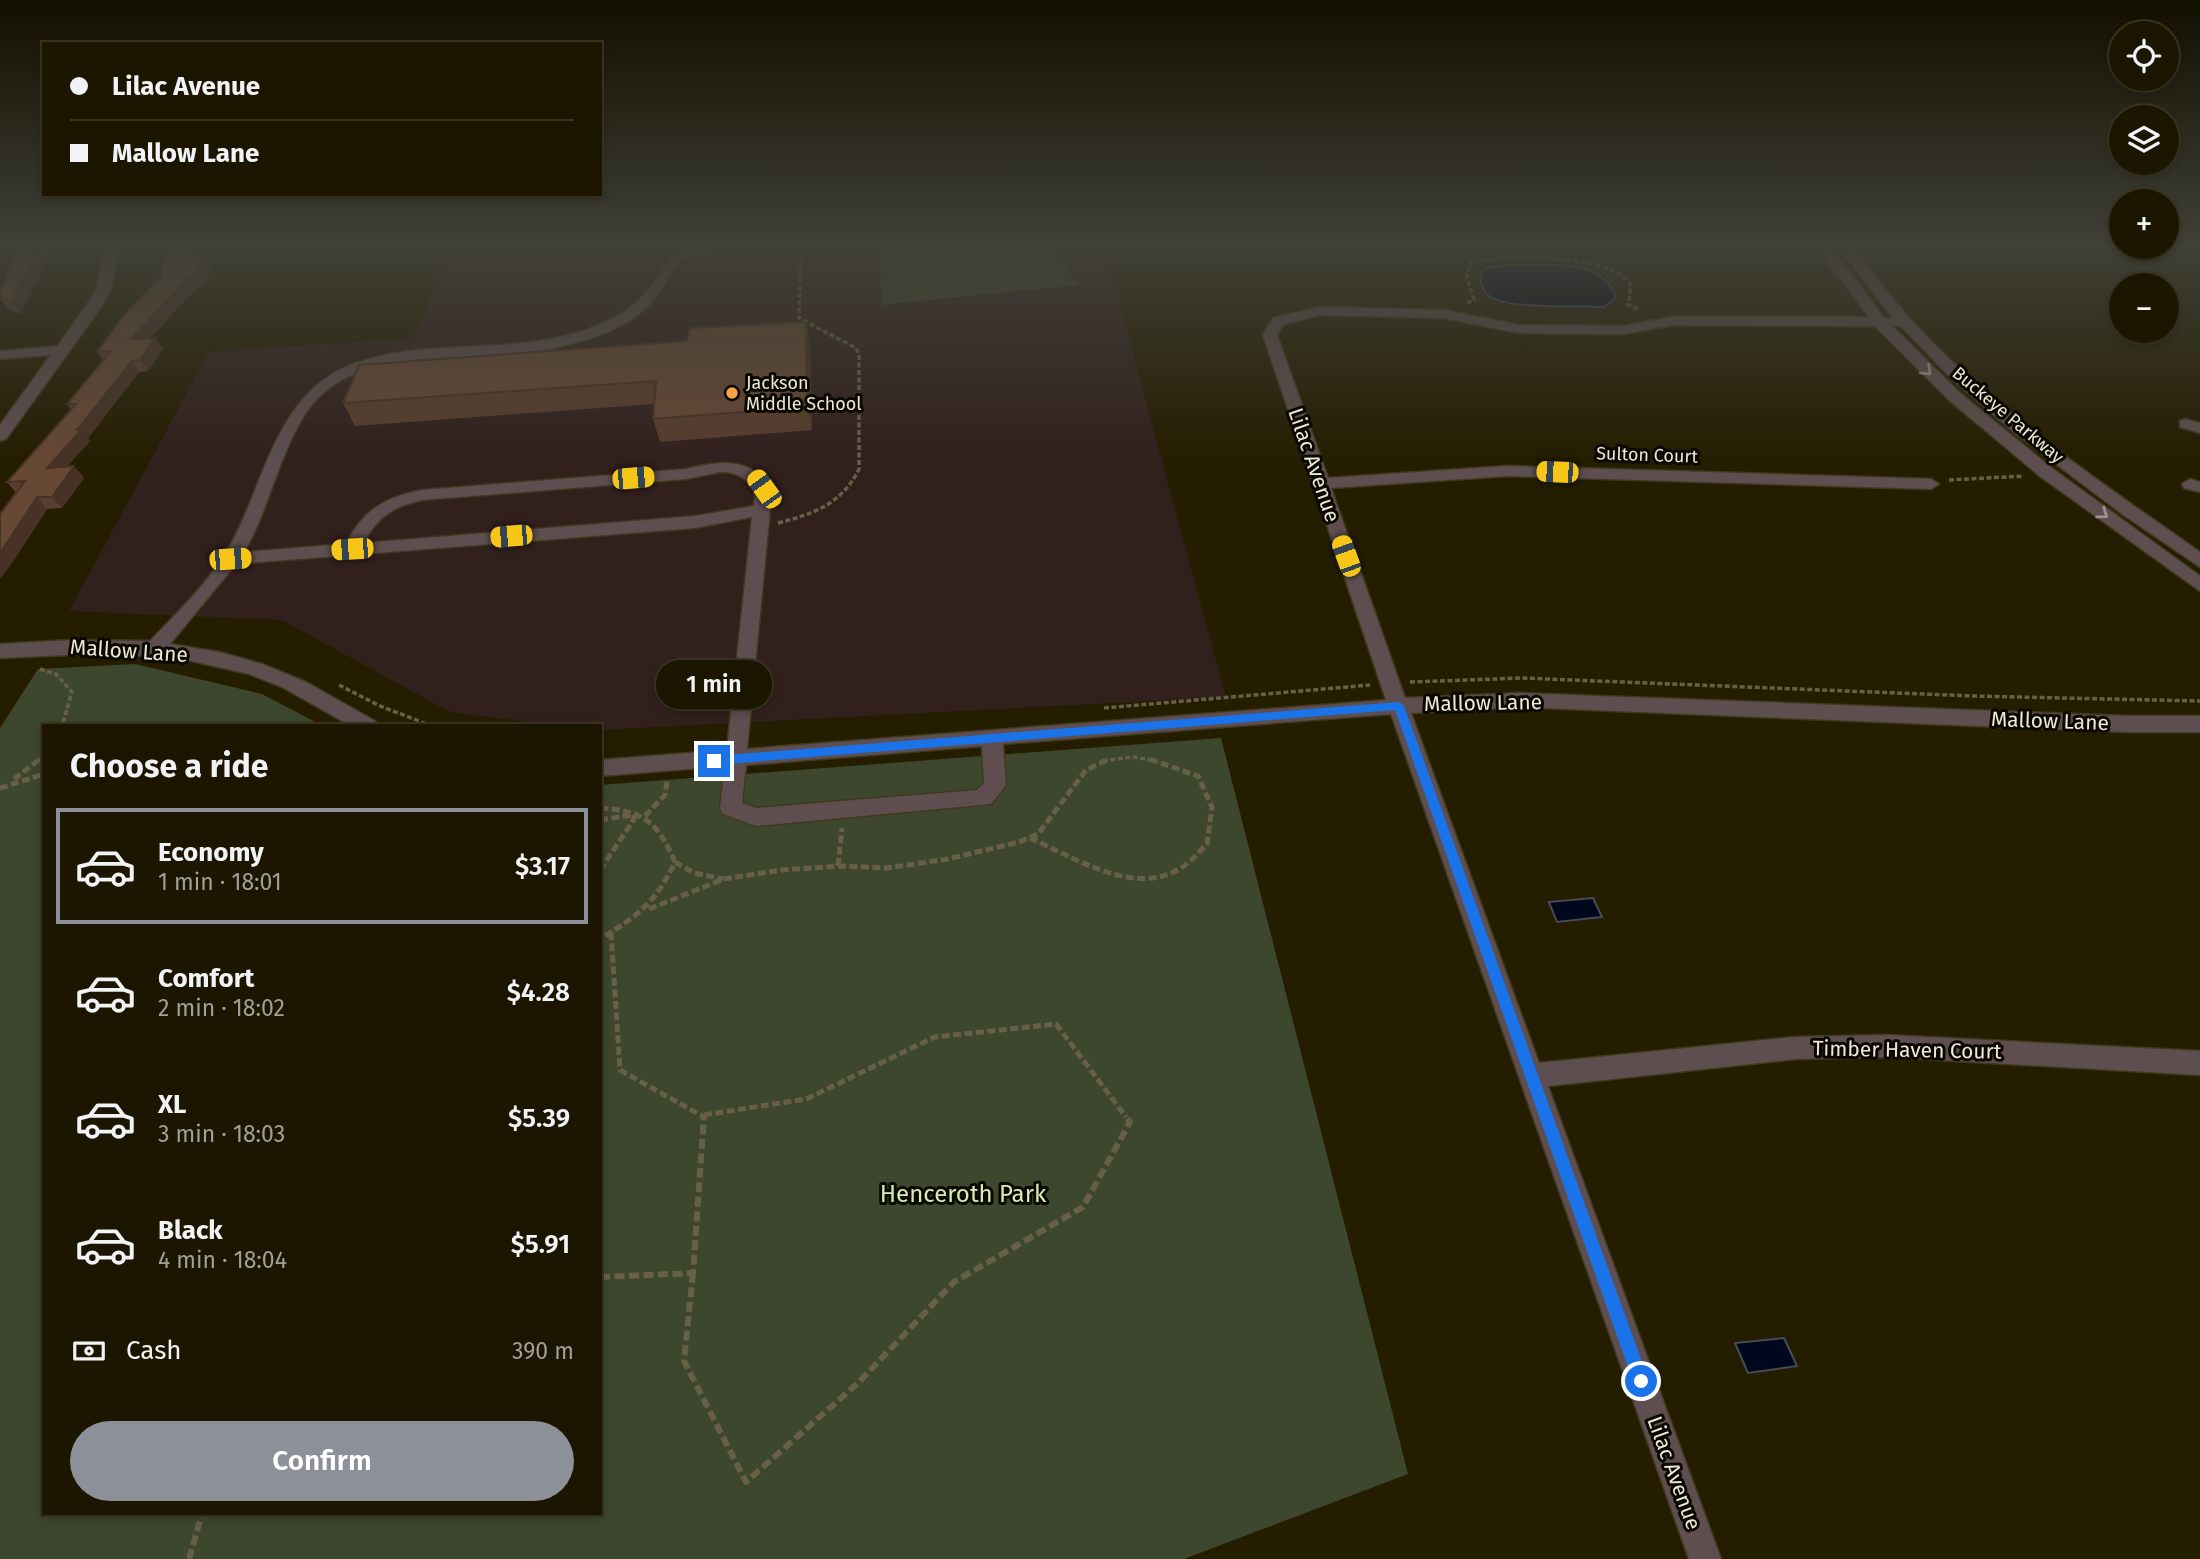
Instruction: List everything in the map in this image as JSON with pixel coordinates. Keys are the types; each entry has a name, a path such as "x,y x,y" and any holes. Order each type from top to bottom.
{"street":[{"path":"0,436 86,316"},
{"path":"156,648 230,559 291,431 313,394 334,377 386,361 546,346 606,329 625,316"},
{"name":"Lilac Avenue","path":"1291,316 1278,321 1270,335 1320,484 1705,1559"},
{"name":"Lilac Avenue","path":"1444,316 1519,329 1623,330 1672,321 1904,322"},
{"name":"Buckeye Parkway","path":"1875,316 1926,370 1993,430 2200,585"},
{"name":"Buckeye Parkway","path":"1899,316 1984,400 2013,424 2200,561"},
{"path":"0,355 62,350"},
{"path":"352,549 362,528 374,512 397,499 686,474 727,466 752,472 764,489 731,808 756,817 984,798 995,785 992,738"},
{"name":"Sulton Court","path":"1320,484 1507,471 1931,484"},
{"path":"230,559 761,517"},
{"name":"Mallow Lane","path":"0,651 58,646 156,648 237,664 288,682 364,724"},
{"name":"Mallow Lane","path":"602,768 1399,706 1520,700 2126,724 2200,724"},
{"name":"Timber Haven Court","path":"1531,1076 1796,1048 1887,1046 2200,1063"}],"path":[{"path":"761,517 813,514 836,502 853,486 859,469 859,354 856,348 799,316"},
{"path":"1931,484 1964,477 2035,475"},
{"path":"38,669 56,674 72,692 63,724"},
{"path":"602,938 649,909 724,879 782,870 838,866 887,868 948,859 1030,838 1038,834 1091,765 1127,756 1168,762 1198,776 1212,807 1207,844 1176,871 1139,880 1098,870 1058,848 1030,838"},
{"path":"0,788 42,758"},
{"path":"11,782 42,774"},
{"path":"602,808 634,813 661,830 675,863 694,873 724,879"},
{"path":"838,866 843,810"},
{"path":"602,820 634,813"},
{"path":"603,862 633,821 634,813"},
{"path":"649,909 660,895 675,863"},
{"path":"611,932 620,1070 704,1115 806,1099 935,1037 1056,1024 1130,1122 1083,1207 954,1282 858,1383 746,1482 684,1362 704,1115"},
{"path":"602,1277 693,1273"},
{"path":"189,1559 191,1543 202,1515"}],"shaded area":[{"path":"423,316 1123,316 1226,697 602,730 602,724 543,724 450,712 282,620 69,611 209,352 414,338"}],"green space":[{"name":"Henceroth Park","path":"135,664 262,694 319,724 42,724 42,1515 602,1515 602,785 1221,738 1408,1474 1184,1559 0,1559 0,728 38,669"}],"water":[{"path":"1593,898 1602,917 1557,922 1549,902"},
{"path":"1784,1338 1797,1366 1748,1373 1735,1343"}],"building":[{"path":"124,316 153,316 131,339 155,338 140,360 132,361 77,430 81,430 47,468 74,466 52,497 37,497 0,553 0,514 25,481 7,482 76,404 67,404 111,351 97,352"},
{"path":"806,322 807,407 653,419 656,381 343,403 359,365 687,341 690,328"}],"place":[{"name":"Jackson Middle School","path":"732,393"}],"route":[{"path":"714,761 1399,706 1641,1381"}]}
